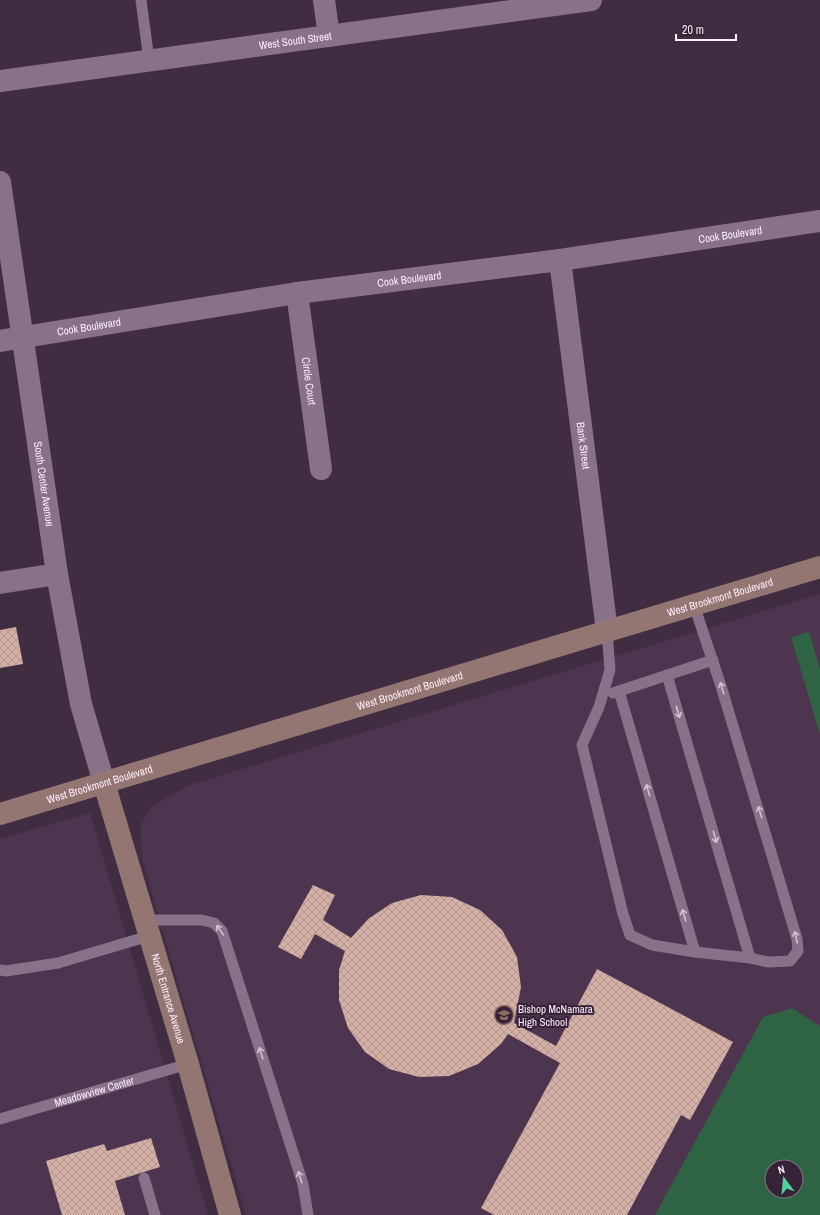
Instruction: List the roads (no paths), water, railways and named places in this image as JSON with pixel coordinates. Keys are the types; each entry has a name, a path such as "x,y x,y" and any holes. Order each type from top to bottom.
{"main road":[{"name":"West Brookmont Boulevard","path":"0,814 820,567"},
{"name":"North Entrance Avenue","path":"104,783 188,1064 230,1215"}],"street":[{"path":"324,0 329,36"},
{"name":"West South Street","path":"0,81 329,36 500,6 591,0"},
{"name":"South Center Avenue","path":"0,182 57,574 81,704 104,783"},
{"name":"Cook Boulevard","path":"0,341 297,293 560,260 820,221"},
{"name":"Bank Street","path":"560,260 607,631"},
{"name":"Circle Court","path":"297,293 321,469"},
{"path":"0,583 57,574"}],"lane":[{"path":"141,0 149,60"},
{"path":"607,631 610,670 600,707 582,745 623,914 630,935 652,945 695,952 750,958 768,962 790,961 798,951 797,939 753,787 694,605"},
{"path":"603,696 713,660"},
{"path":"667,675 750,958"},
{"path":"620,691 695,952"},
{"path":"0,970 6,971 58,963 147,928 202,920 214,923 222,931 302,1184 308,1215"},
{"name":"Meadowview Center","path":"0,1119 188,1064"},
{"path":"144,1178 155,1215"}],"place":[{"name":"Bishop McNamara High School","path":"504,1015"}]}
